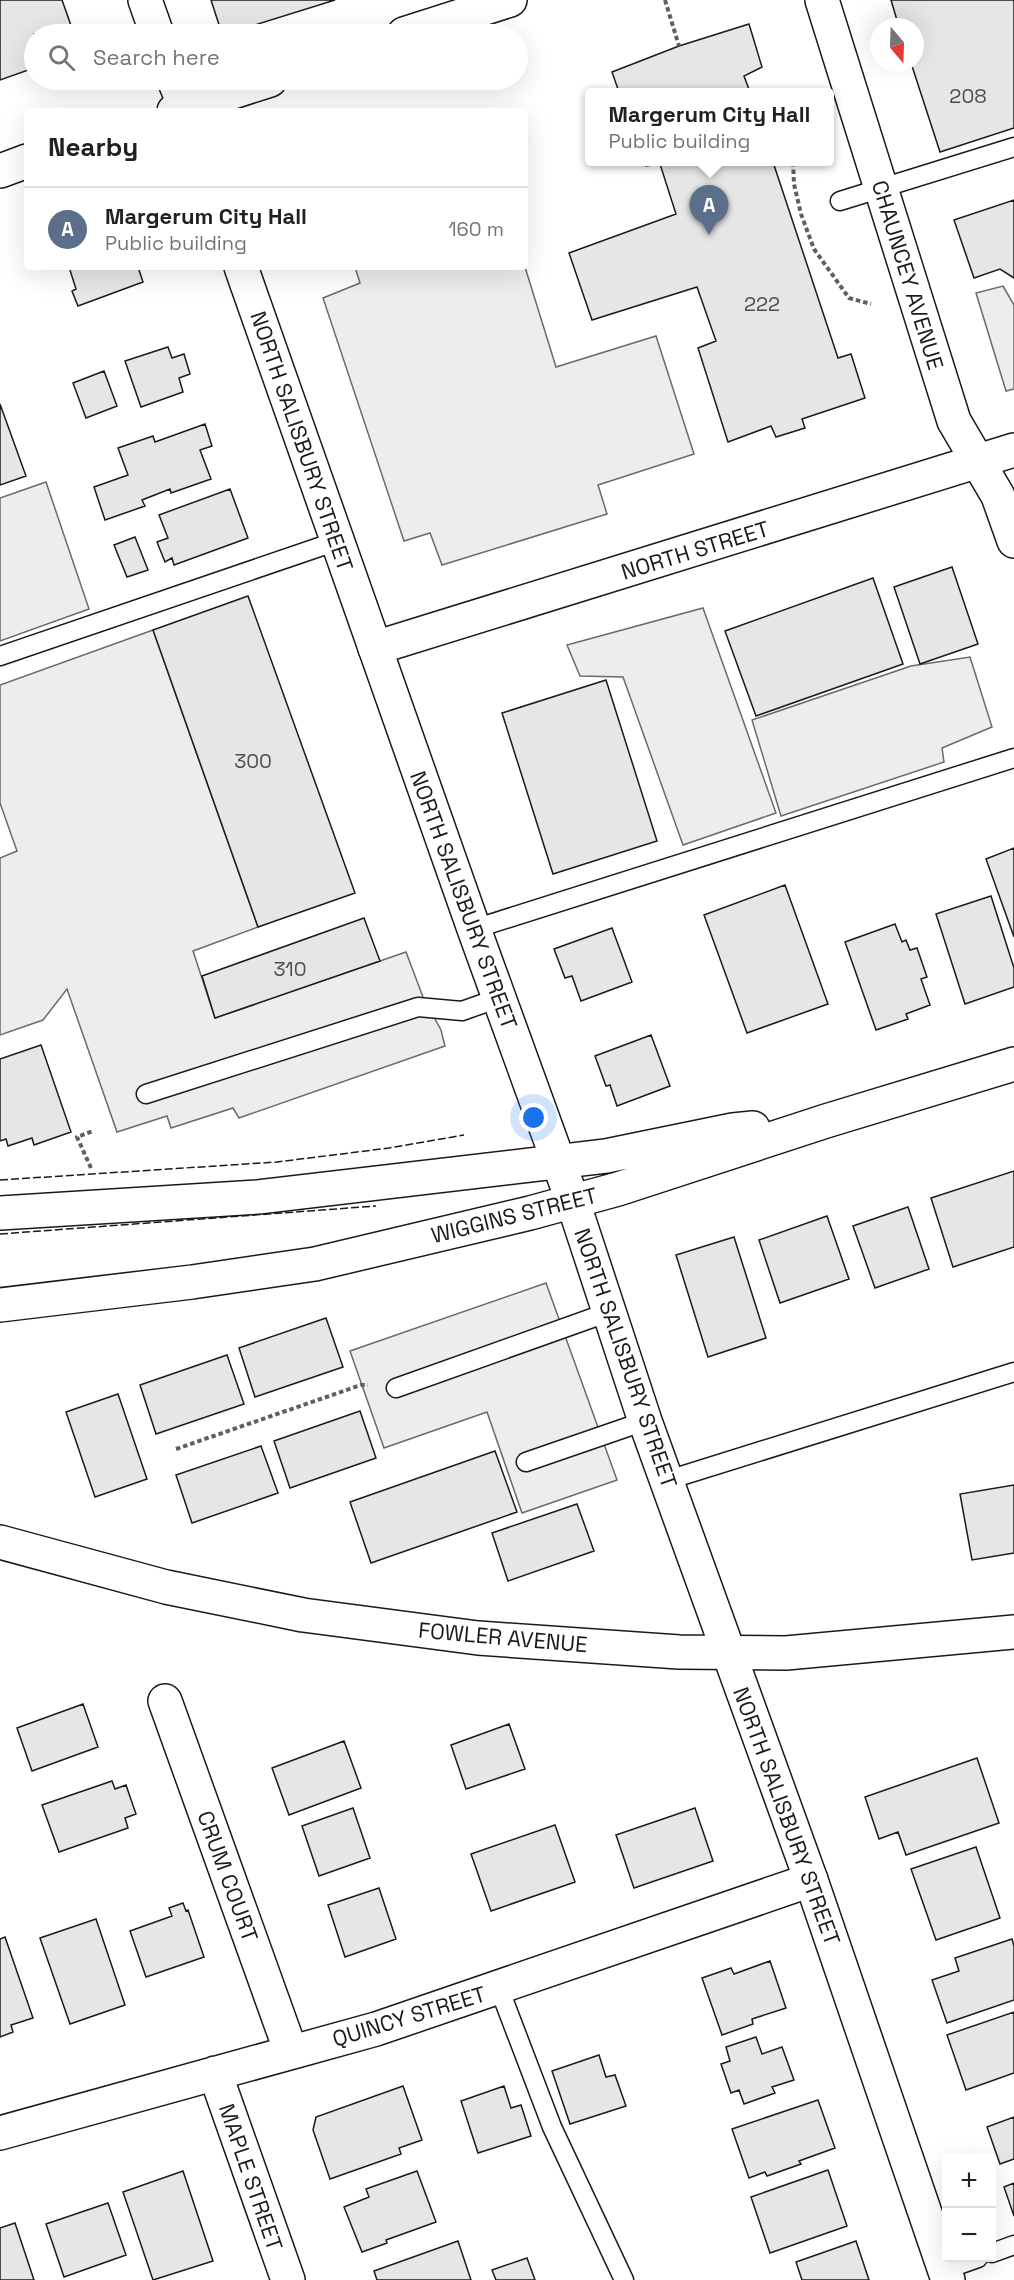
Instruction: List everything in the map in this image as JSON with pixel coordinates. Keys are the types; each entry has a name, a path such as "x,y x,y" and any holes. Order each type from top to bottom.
{"street":[{"path":"145,0 153,24"},
{"path":"436,24 510,0"},
{"name":"CHAUNCEY AVENUE","path":"822,0 954,421 998,496 1014,541"},
{"path":"180,102 229,90"},
{"path":"0,171 24,162"},
{"name":"NORTH SALISBURY STREET","path":"242,270 474,929 573,1202 645,1421 811,1880 946,2275"},
{"name":"NORTH STREET","path":"375,648 1014,450"},
{"name":"WIGGINS STREET","path":"0,1305 157,1287 315,1263 573,1202 1014,1064"},
{"path":"0,1213 258,1197 558,1163 606,1156 733,1130 826,1121"},
{"name":"FOWLER AVENUE","path":"0,1542 166,1587 303,1615 477,1638 679,1652 786,1653 1014,1632"},
{"name":"CRUM COURT","path":"165,1701 291,2052"},
{"name":"QUINCY STREET","path":"0,2133 376,2029 811,1880"},
{"name":"MAPLE STREET","path":"215,2073 288,2280"}],"lane":[{"path":"840,201 1014,147"},
{"path":"0,656 337,541"},
{"path":"474,929 1014,758"},
{"path":"146,1094 418,1007 462,1011 499,998"},
{"path":"396,1388 609,1312"},
{"path":"668,1480 1014,1372"},
{"path":"526,1462 645,1421"},
{"path":"499,1988 552,2127 624,2280"},
{"path":"996,2252 1014,2245"},
{"path":"946,2275 970,2262"}],"path":[{"path":"665,0 679,46"},
{"path":"793,166 794,184 801,214 814,249 849,298 871,304"},
{"path":"92,1168 77,1137 93,1131"},
{"path":"176,1449 361,1385 396,1388"}],"shaded area":[{"path":"356,270 526,270 556,367 656,336 694,454 598,485 607,514 442,565 430,533 404,541 323,298 360,283"},
{"path":"1003,286 1014,305 1014,389 1006,391 976,293"},
{"path":"46,482 89,609 0,641 0,498"},
{"path":"703,608 776,813 683,845 623,677 580,676 567,645"},
{"path":"153,630 258,927 193,951 215,1018 406,952 423,997 441,1030 445,1046 239,1118 233,1108 171,1128 167,1116 117,1132 67,989 43,1020 0,1035 0,858 17,851 0,803 0,685"},
{"path":"970,657 992,727 942,748 944,762 781,816 752,720 911,666"},
{"path":"546,1283 617,1480 522,1513 487,1412 384,1448 350,1351"}],"building":[{"path":"0,0 62,0 70,24 24,24 24,72 0,80"},
{"path":"211,0 335,0 258,24 219,24"},
{"path":"891,0 1014,0 1014,128 940,152 914,72 924,72 924,18 896,18"},
{"path":"749,24 762,67 744,76 748,88 618,88 612,72 679,46"},
{"path":"661,166 774,166 838,358 851,354 865,398 802,419 805,428 776,437 771,426 728,442 698,348 716,341 697,287 592,320 569,253 676,214"},
{"path":"1014,200 1014,278 1000,269 974,278 954,220"},
{"path":"70,270 139,270 143,282 78,306 72,291 76,289"},
{"path":"168,347 172,358 184,354 190,374 179,378 183,392 141,407 125,361"},
{"path":"104,371 117,406 86,418 73,383"},
{"path":"0,404 26,476 0,485"},
{"path":"205,424 212,446 200,450 211,479 171,493 170,489 142,500 145,506 105,520 94,487 128,475 118,448 153,436 155,442"},
{"path":"230,489 248,538 174,565 172,558 165,562 157,542 168,538 159,515"},
{"path":"135,537 148,570 127,577 114,545"},
{"path":"952,567 978,644 920,664 894,587"},
{"path":"873,578 903,664 756,716 725,631"},
{"path":"248,596 355,893 258,927 153,630"},
{"path":"606,680 657,841 553,874 502,713"},
{"path":"1014,848 1014,937 986,859"},
{"path":"785,885 828,1004 747,1033 704,915"},
{"path":"991,896 1014,968 1014,987 965,1004 936,914"},
{"path":"364,918 380,961 215,1018 202,976"},
{"path":"895,924 902,942 906,940 910,950 917,948 927,977 921,979 930,1005 906,1014 908,1019 876,1030 845,942"},
{"path":"612,928 632,982 581,1001 572,976 565,978 554,949"},
{"path":"651,1035 670,1086 617,1106 610,1085 606,1086 595,1056"},
{"path":"41,1045 71,1132 34,1145 32,1138 8,1146 6,1139 0,1141 0,1059"},
{"path":"1014,1171 1014,1247 953,1267 931,1198"},
{"path":"908,1207 929,1269 875,1288 853,1226"},
{"path":"827,1216 849,1279 780,1303 759,1240"},
{"path":"734,1237 766,1338 708,1357 676,1255"},
{"path":"326,1318 343,1367 255,1397 239,1348"},
{"path":"227,1355 244,1404 156,1434 140,1385"},
{"path":"118,1394 147,1479 95,1497 66,1412"},
{"path":"360,1411 376,1458 290,1488 274,1441"},
{"path":"261,1446 278,1493 192,1523 176,1475"},
{"path":"495,1451 517,1512 371,1563 350,1502"},
{"path":"1014,1485 1014,1553 972,1560 960,1494"},
{"path":"577,1504 594,1551 508,1581 492,1533"},
{"path":"83,1704 98,1747 32,1771 17,1728"},
{"path":"509,1724 525,1769 466,1789 451,1745"},
{"path":"344,1741 361,1788 289,1815 272,1768"},
{"path":"977,1758 999,1823 906,1855 898,1832 879,1839 865,1797"},
{"path":"112,1781 115,1789 126,1785 136,1814 125,1818 128,1828 59,1852 42,1805"},
{"path":"353,1808 370,1858 319,1876 302,1826"},
{"path":"695,1808 713,1861 634,1888 616,1835"},
{"path":"555,1825 575,1882 491,1911 471,1854"},
{"path":"976,1847 1000,1918 936,1940 911,1869"},
{"path":"379,1888 396,1939 345,1957 328,1905"},
{"path":"183,1903 186,1911 188,1910 204,1957 146,1977 130,1931 172,1916 169,1908"},
{"path":"96,1919 125,2005 70,2024 40,1938"},
{"path":"5,1937 33,2018 11,2025 13,2032 0,2037 0,1939"},
{"path":"1012,1939 1014,2000 947,2023 932,1980 959,1971 955,1958"},
{"path":"770,1961 786,2008 752,2019 753,2024 722,2035 702,1978 731,1968 734,1974"},
{"path":"1014,2012 1014,2073 966,2090 947,2035"},
{"path":"756,2037 762,2054 782,2047 794,2080 772,2087 775,2093 744,2104 739,2090 731,2093 721,2064 730,2061 726,2047"},
{"path":"599,2055 606,2077 615,2075 626,2106 570,2124 552,2071"},
{"path":"403,2086 422,2140 399,2148 401,2154 330,2179 313,2130 316,2117"},
{"path":"504,2086 511,2108 521,2105 531,2136 478,2153 461,2101"},
{"path":"818,2100 835,2148 799,2161 801,2164 767,2176 765,2172 749,2178 732,2129"},
{"path":"1014,2117 1014,2159 1000,2164 987,2127"},
{"path":"828,2170 847,2226 770,2253 751,2197"},
{"path":"183,2171 213,2261 153,2280 123,2192"},
{"path":"417,2171 436,2222 386,2240 387,2243 362,2252 344,2207 369,2197 366,2189"},
{"path":"1014,2183 1014,2216 1004,2187"},
{"path":"108,2203 126,2255 64,2277 46,2224"},
{"path":"15,2223 34,2280 0,2280 0,2228"},
{"path":"458,2241 471,2280 377,2280 374,2271"},
{"path":"856,2241 869,2280 802,2280 796,2262"},
{"path":"527,2258 535,2280 496,2280 492,2270"}],"fence":[{"path":"0,1180 277,1162 389,1148 464,1135"},
{"path":"0,1234 376,1206"}],"place":[{"name":"Margerum City Hall","path":"709,235"}]}
